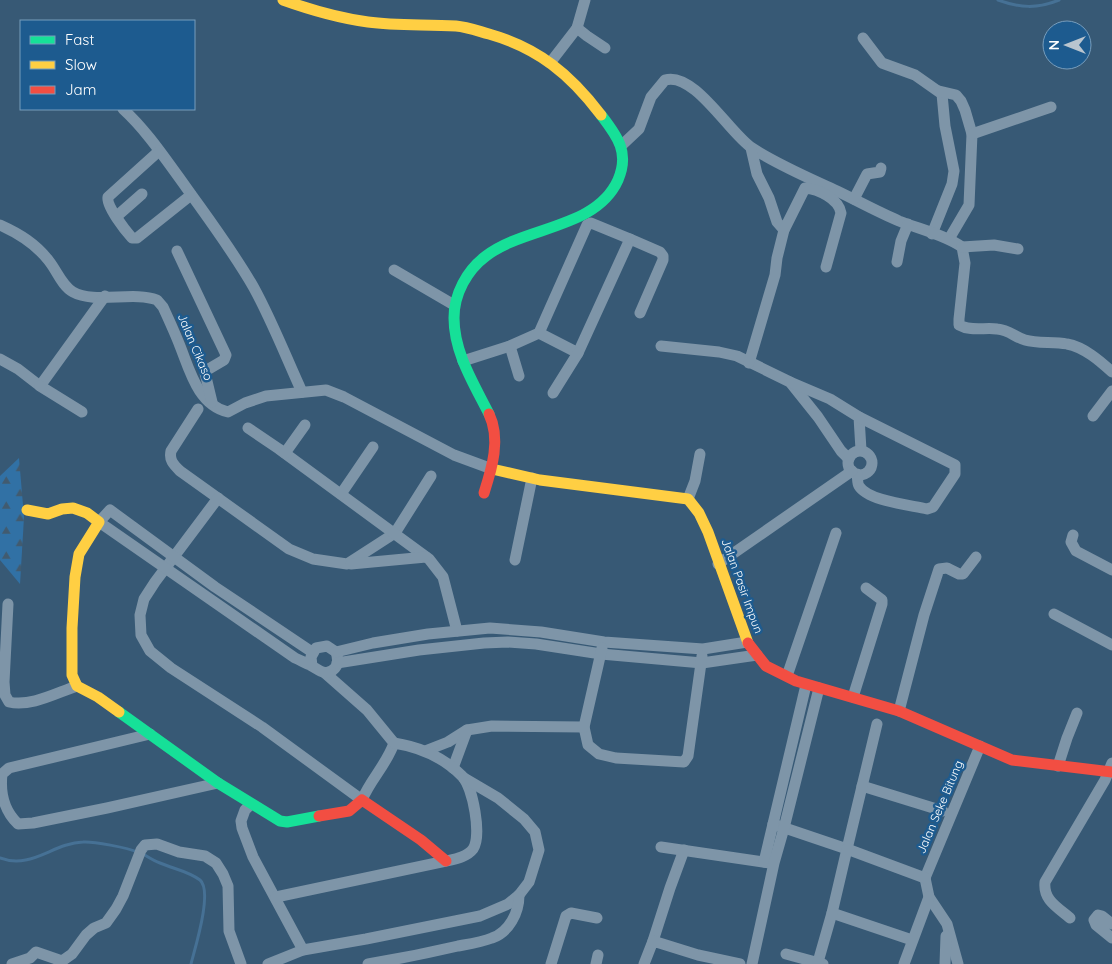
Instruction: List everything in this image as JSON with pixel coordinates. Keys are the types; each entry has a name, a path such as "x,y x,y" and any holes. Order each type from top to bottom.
{"street":[{"path":"283,0 316,12 368,22 470,28 518,43 550,63 574,83 590,100 622,146 621,174 602,203 586,213 499,248 484,258 468,275 461,287 454,305 456,341 463,362 493,421 495,441 492,469 484,493"},
{"path":"550,63 577,28 586,0"},
{"path":"577,28 605,48"},
{"path":"863,38 882,63 915,75 939,91 956,95 965,110 972,134 969,205 949,239"},
{"path":"622,146 639,129 651,96 665,80 674,79 694,89 751,148 796,172 908,224 949,239 962,247 994,245 1018,249"},
{"path":"932,234 952,184 954,171 945,126 942,94 939,91"},
{"path":"972,134 1051,107"},
{"path":"124,110 134,119 159,151 253,287 272,324 302,392"},
{"path":"751,148 758,174 770,198 777,222 784,230"},
{"path":"159,151 108,197 109,204 116,216 132,238 137,238 191,195"},
{"path":"854,199 867,174 880,172 881,168"},
{"path":"749,363 775,275 784,230 805,188 811,188 834,200 839,206 841,213 826,267"},
{"path":"116,216 142,194"},
{"path":"463,362 510,346 539,333 587,225 591,223 660,252 662,260 640,313"},
{"path":"897,262 901,241 908,224"},
{"name":"Jalan Cikaso","path":"0,225 20,234 34,244 49,261 67,288 74,293 86,296 154,299 160,303 193,380 200,392 214,406"},
{"path":"553,393 578,353 630,239"},
{"path":"962,247 965,263 959,325 970,329 1006,330 1026,341 1068,344 1099,360 1112,372"},
{"path":"177,251 226,355 224,360 205,373 214,406 228,412 257,398 326,390 344,397 454,456 492,469 571,485 662,494 688,499 696,481 700,454"},
{"path":"394,270 454,305"},
{"path":"40,386 105,296"},
{"path":"539,333 578,353"},
{"path":"510,346 519,376"},
{"path":"661,346 719,352 737,356 830,399 860,417 955,465 955,474 933,508 926,509 880,499 866,492 858,483 855,473 849,466 849,458 856,451 862,450 870,455 872,465 867,473 855,473 718,564"},
{"path":"0,359 82,412"},
{"path":"790,382 818,417 841,451 849,458"},
{"path":"1093,416 1112,391"},
{"path":"198,409 171,451 170,458 180,470 289,549 313,560 347,564 426,557"},
{"path":"860,417 862,450"},
{"path":"285,453 305,426"},
{"path":"248,428 426,557 443,577 457,630"},
{"path":"341,494 373,447"},
{"path":"347,564 394,533 431,476"},
{"path":"515,560 532,478"},
{"path":"218,498 144,599 140,615 141,635 150,651 171,668 262,727 362,800 421,840 446,861"},
{"name":"Jalan Pasir Impun","path":"688,499 702,519 747,642 766,666 806,684 899,711 1012,760 1058,766 1111,768"},
{"path":"27,510 53,514 58,510 72,508 89,513 99,522 295,658 325,673 367,710 394,743 412,746 425,751 453,768 464,778 498,798 524,819 535,832 539,850 529,882 519,896 508,904 480,916 303,950 268,964"},
{"path":"312,652 215,587 110,510 99,522 79,554 75,577 72,628 72,675 77,686 98,697 218,783 274,818 287,822 349,811 362,800 367,788 394,743"},
{"path":"786,676 836,533"},
{"path":"1073,535 1071,542 1076,551 1112,570"},
{"path":"899,711 924,615 939,569 948,568 959,574 964,574 976,557"},
{"path":"852,697 882,604 882,600 866,588"},
{"path":"8,604 4,682 5,695 9,702 15,704 26,703 77,686"},
{"path":"1054,614 1112,645"},
{"path":"337,658 373,643 457,630 499,629 541,632 604,642 703,649 747,642"},
{"path":"337,658 492,642 536,644 601,654 702,663 757,655"},
{"path":"604,642 584,727 588,745 599,754 616,758 684,762 688,756 703,649"},
{"path":"312,666 312,652 316,648 327,646 337,658"},
{"path":"325,673 335,668 337,658"},
{"path":"779,826 797,722 806,684"},
{"path":"752,964 769,862 810,726 819,688"},
{"path":"1058,766 1078,713"},
{"path":"797,722 810,726"},
{"path":"786,954 820,963 877,724"},
{"path":"425,751 448,742 467,730 492,726 584,727"},
{"path":"453,768 467,730"},
{"path":"150,734 9,768 2,774 0,787 5,805 12,819 18,824 33,823 218,783"},
{"name":"Jalan Seke Bitung","path":"925,878 980,746"},
{"path":"1070,918 1048,900 1044,890 1045,882 1111,768"},
{"path":"276,897 464,856 474,848 476,837 471,791 464,778"},
{"path":"862,786 942,811"},
{"path":"252,804 245,810 241,821 242,828 253,857 303,950"},
{"path":"779,826 925,878 929,897 947,924 958,964"},
{"path":"12,964 30,958 36,952 62,962 72,954 86,935 94,928 106,923 116,909 124,896 141,850 150,843 179,852 205,856 216,863 224,874 228,886 228,931 241,964"},
{"path":"661,847 769,862"},
{"path":"644,964 684,850"},
{"path":"368,964 416,956 493,938 505,929 516,915 519,896"},
{"path":"904,964 929,897"},
{"path":"550,964 566,916 571,913 597,918"},
{"path":"832,913 912,940"},
{"path":"1112,924 1098,915 1094,920 1096,925 1112,938"},
{"path":"945,964 947,924"},
{"path":"653,941 697,960 740,964"}],"green space":[{"path":"19,458 24,517 20,584 0,560 0,476"}],"waterway":[{"path":"998,0 1014,5 1028,6 1043,5 1059,0"},
{"path":"0,858 22,861 72,843 83,842 110,845 137,852"},
{"path":"143,854 158,862 191,874 200,880 204,886 205,896 202,920 191,964"}],"traffic: fast":[{"path":"489,414 471,380 457,344 454,318 456,300 468,275 486,256 520,238 577,218 594,208 608,196 618,180 623,161 617,137 601,115"},
{"path":"119,712 218,783 280,821 287,822 319,816"}],"traffic: slow":[{"path":"283,0 325,13 368,22 445,25 477,30 507,40 552,64 577,87 601,115"},
{"path":"492,469 540,480 688,499 699,513 708,532 748,643"},
{"path":"27,510 48,514 62,509 73,508 87,513 99,522 79,554 75,577 72,628 72,675 77,686 98,697 119,712"}],"traffic: jam":[{"path":"484,493 490,474 495,443 493,424 489,414"},
{"path":"748,643 766,666 796,681 899,711 1012,760 1112,772"},
{"path":"319,816 349,811 362,800 421,840 446,861"}]}
